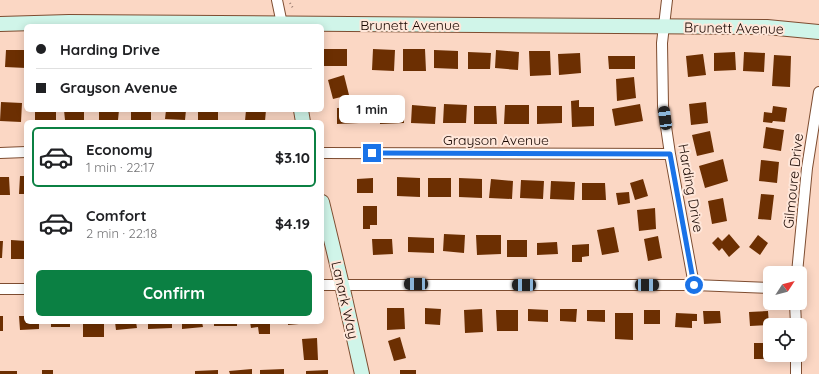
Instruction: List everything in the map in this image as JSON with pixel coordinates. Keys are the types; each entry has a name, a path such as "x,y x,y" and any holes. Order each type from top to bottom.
{"street":[{"path":"276,0 282,24"},
{"name":"Harding Drive","path":"667,0 662,43 663,106 670,154 694,285"},
{"name":"Brunett Avenue","path":"0,24 69,22 211,24"},
{"name":"Brunett Avenue","path":"324,25 767,27 819,32"},
{"name":"Gilmoure Drive","path":"798,266 806,168 819,92"},
{"path":"0,153 24,152"},
{"name":"Grayson Avenue","path":"324,153 670,154"},
{"name":"Lanark Way","path":"324,210 362,374"},
{"path":"324,285 694,285 763,288"},
{"path":"0,289 24,289"},
{"path":"796,362 796,374"}],"path":[{"path":"289,0 294,10"}],"building":[{"path":"324,49 347,49 347,66 324,66"},
{"path":"373,49 395,50 394,71 372,70"},
{"path":"403,49 425,49 426,71 403,71"},
{"path":"6,50 24,50 24,68 5,67"},
{"path":"434,50 458,51 458,69 434,68"},
{"path":"496,50 519,52 518,70 495,68"},
{"path":"529,51 550,51 551,75 530,76"},
{"path":"468,52 491,53 490,69 468,69"},
{"path":"735,52 736,70 714,71 714,53"},
{"path":"744,52 765,53 764,72 743,71"},
{"path":"580,53 581,73 559,75 558,54"},
{"path":"703,54 706,75 688,77 686,56"},
{"path":"774,55 791,56 790,87 772,86"},
{"path":"608,56 635,56 635,69 609,69"},
{"path":"344,75 349,95 333,99 328,80"},
{"path":"634,77 636,98 617,101 616,79"},
{"path":"403,99 404,123 380,124 379,100"},
{"path":"579,100 579,107 594,107 594,126 572,127 571,101"},
{"path":"1,102 22,103 21,122 0,121"},
{"path":"706,102 708,123 691,125 689,104"},
{"path":"444,104 467,105 466,123 443,123"},
{"path":"640,104 643,121 615,126 612,109"},
{"path":"412,105 436,107 435,124 411,123"},
{"path":"505,105 529,105 529,124 504,124"},
{"path":"474,106 496,106 497,124 474,124"},
{"path":"537,106 562,106 562,123 537,124"},
{"path":"773,106 787,108 785,122 763,122 764,112 772,113"},
{"path":"358,107 359,123 337,124 337,108"},
{"path":"35,112 56,112 56,120 35,120"},
{"path":"64,112 84,112 84,120 65,120"},
{"path":"99,112 119,112 118,120 99,120"},
{"path":"131,112 151,112 151,120 131,120"},
{"path":"166,112 186,112 185,120 165,119"},
{"path":"198,112 218,112 218,120 198,120"},
{"path":"246,112 266,112 265,120 245,120"},
{"path":"766,127 784,130 781,151 763,148"},
{"path":"710,131 714,152 697,156 692,135"},
{"path":"723,159 728,181 705,188 699,166"},
{"path":"761,160 779,162 777,183 759,181"},
{"path":"20,176 24,176 24,194 19,194"},
{"path":"0,177 9,177 10,195 0,195"},
{"path":"397,177 420,178 420,197 397,196"},
{"path":"373,178 373,193 357,193 357,179"},
{"path":"428,178 451,178 451,197 428,197"},
{"path":"459,178 482,179 482,198 459,197"},
{"path":"491,179 513,181 512,199 489,198"},
{"path":"643,179 648,196 635,200 630,183"},
{"path":"521,180 544,181 543,199 520,198"},
{"path":"551,181 575,182 574,200 550,199"},
{"path":"582,183 605,183 606,200 582,200"},
{"path":"629,192 630,203 618,205 616,193"},
{"path":"761,194 774,195 771,220 758,219"},
{"path":"723,198 727,221 712,224 708,201"},
{"path":"363,206 377,206 377,225 370,225 370,229 363,229"},
{"path":"655,208 656,229 639,231 637,210"},
{"path":"614,227 619,252 602,255 597,230"},
{"path":"444,234 465,235 464,253 443,251"},
{"path":"729,234 740,247 729,257 722,248 719,251 712,243 718,237 722,241"},
{"path":"476,235 501,235 501,254 477,255"},
{"path":"758,235 768,243 760,255 749,247"},
{"path":"658,236 662,258 648,261 644,239"},
{"path":"408,237 434,238 434,253 408,252"},
{"path":"372,239 392,239 393,254 373,255"},
{"path":"11,240 24,241 24,259 11,259"},
{"path":"507,240 527,240 527,257 507,257"},
{"path":"0,241 3,241 2,258 0,258"},
{"path":"557,242 558,254 537,255 537,243"},
{"path":"589,244 589,256 582,257 582,262 572,262 572,245"},
{"path":"387,308 404,308 405,329 387,330"},
{"path":"425,308 441,309 440,325 425,324"},
{"path":"482,309 483,332 465,333 464,310"},
{"path":"528,309 548,310 548,322 528,321"},
{"path":"560,309 577,309 576,322 560,321"},
{"path":"496,310 518,310 518,331 497,331"},
{"path":"587,310 605,310 605,322 587,321"},
{"path":"644,310 660,310 660,324 644,324"},
{"path":"703,311 720,311 721,323 704,324"},
{"path":"768,311 768,318 763,318 763,325 750,326 749,312"},
{"path":"615,313 633,313 633,340 615,339"},
{"path":"676,313 697,314 697,321 692,321 692,328 675,327"},
{"path":"0,316 3,316 3,331 0,331"},
{"path":"19,316 24,316 24,324 39,324 39,329 20,330"},
{"path":"51,324 70,324 70,327 51,327"},
{"path":"83,324 104,324 104,337 83,337"},
{"path":"115,324 136,324 137,328 116,330"},
{"path":"148,324 172,324 172,328 148,329"},
{"path":"182,324 202,324 203,327 182,329"},
{"path":"214,324 237,324 237,326 214,326"},
{"path":"250,324 270,324 270,334 259,334 258,327 251,328"},
{"path":"400,337 406,358 394,361 388,341"},
{"path":"317,338 318,360 304,360 302,339"},
{"path":"754,343 763,343 763,359 754,359"},
{"path":"252,369 252,374 230,374 229,371"},
{"path":"284,369 284,374 260,374 260,370"},
{"path":"42,370 53,370 53,374 42,374"},
{"path":"218,370 218,374 195,374 195,371"},
{"path":"328,370 328,374 306,374 306,371"},
{"path":"400,370 416,370 416,374 400,374"},
{"path":"0,371 17,371 17,374 0,374"}],"route":[{"path":"372,153 670,154 694,285"}]}
